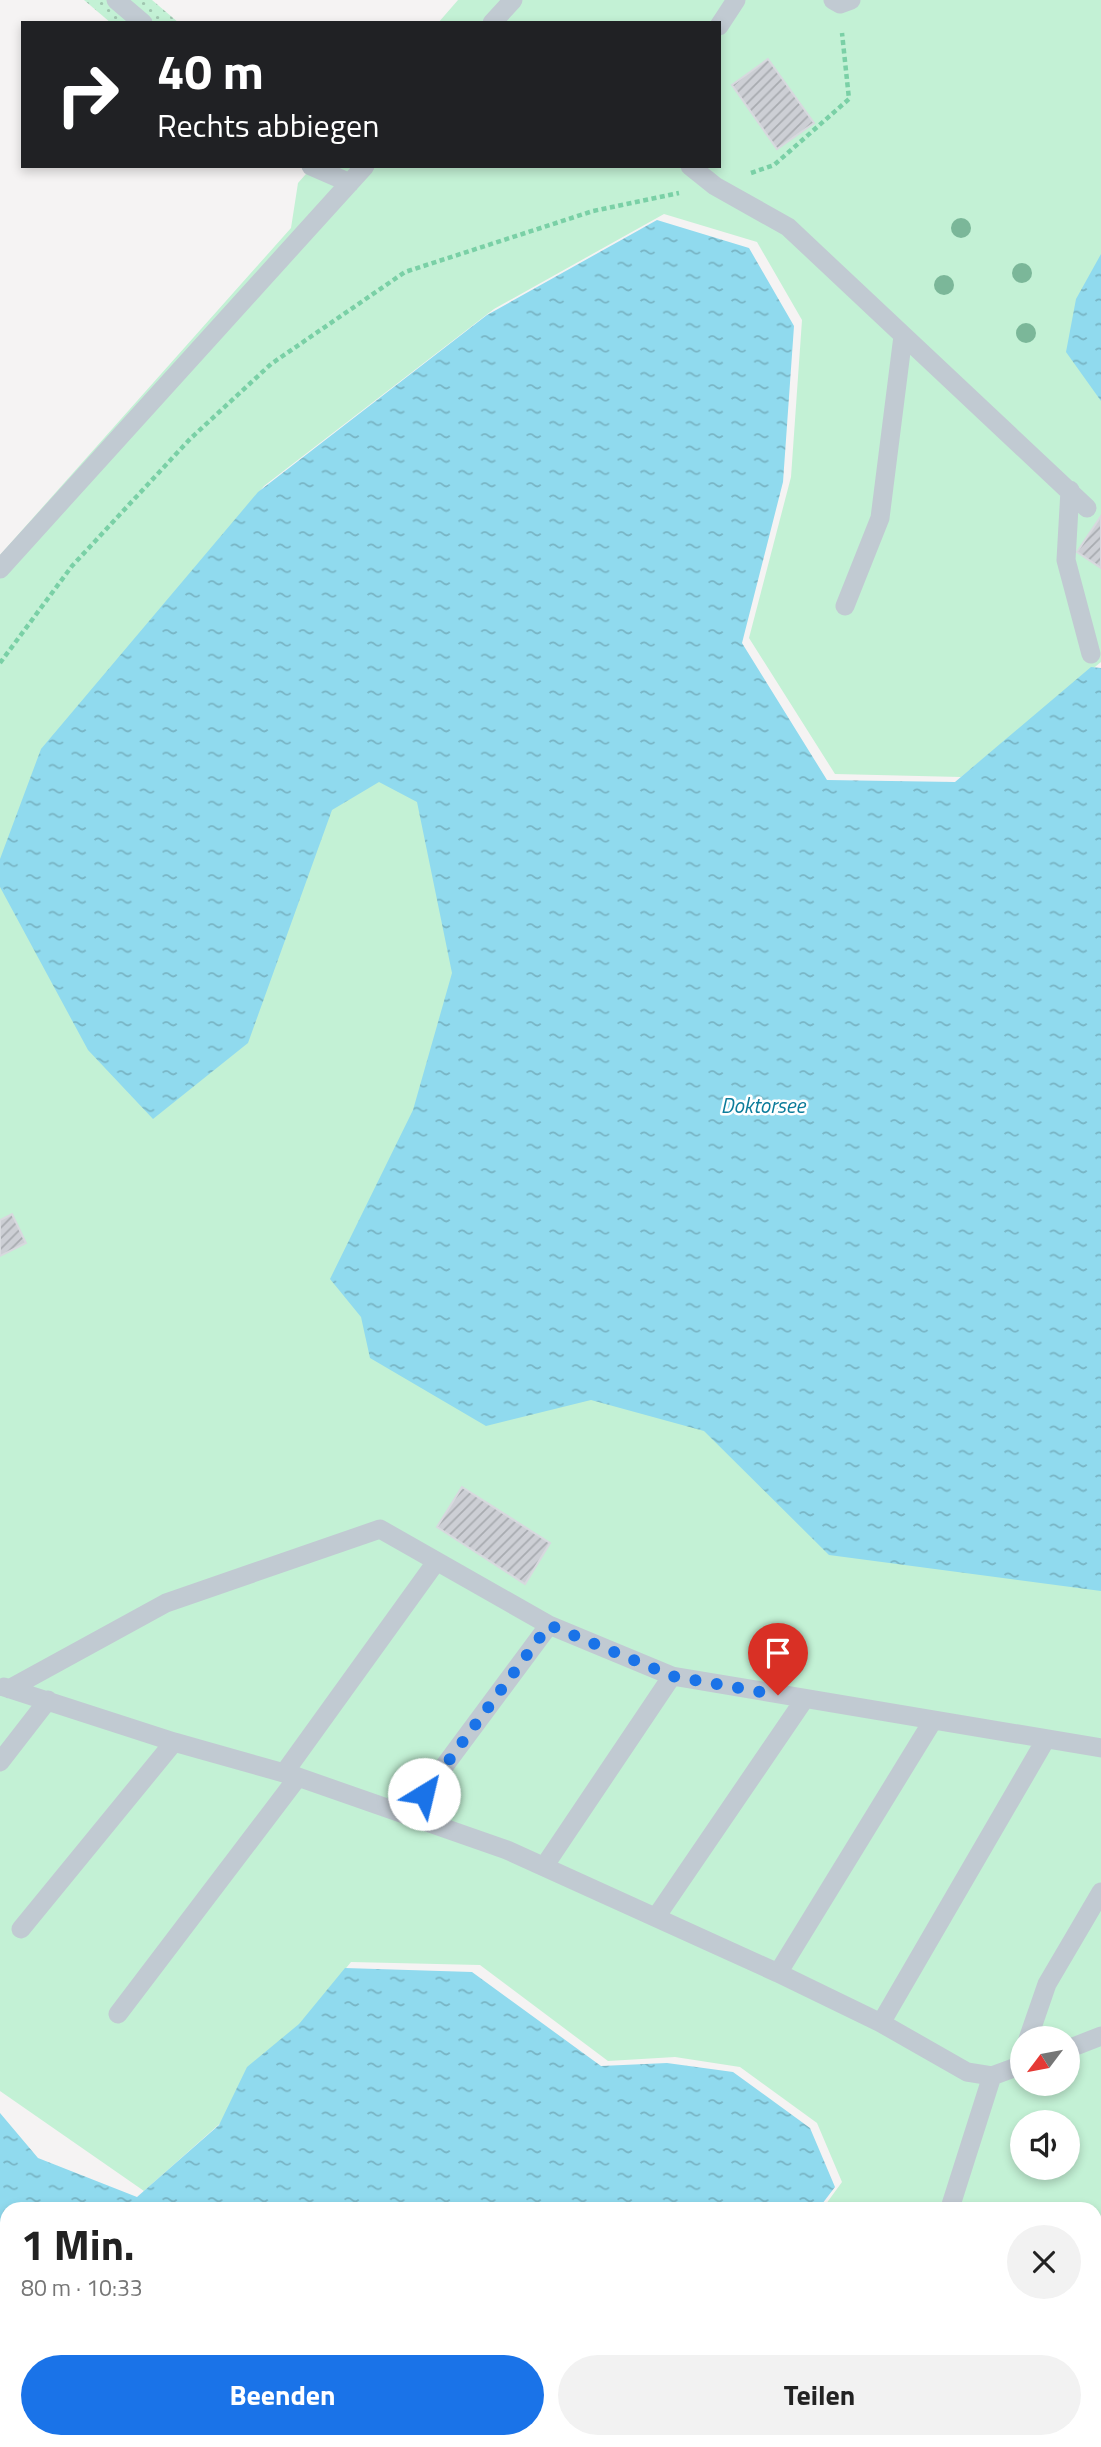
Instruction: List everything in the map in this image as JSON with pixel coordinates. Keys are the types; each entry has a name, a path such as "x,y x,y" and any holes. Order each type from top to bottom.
{"lane":[{"path":"116,0 141,21"},
{"path":"494,21 513,0"},
{"path":"721,23 736,0"},
{"path":"316,168 350,183"},
{"path":"0,569 363,168"},
{"path":"692,168 715,186 788,227 1087,508"},
{"path":"845,606 880,518 903,337"},
{"path":"1070,490 1066,560 1091,654"},
{"path":"5,1687 166,1603 380,1529 549,1625 672,1676 932,1722 1101,1748"},
{"path":"118,2014 291,1775 436,1562"},
{"path":"408,1815 549,1625"},
{"path":"545,1865 672,1676"},
{"path":"5,1687 174,1742 291,1775 545,1865 881,2022 967,2072 992,2076 1010,2067"},
{"path":"0,1762 48,1700"},
{"path":"656,1917 804,1700"},
{"path":"778,1973 932,1722"},
{"path":"881,2022 1046,1739"},
{"path":"21,1929 174,1742"},
{"path":"1032,2026 1047,1984 1101,1892"},
{"path":"1080,2044 1101,2036"},
{"path":"952,2202 992,2076"}],"path":[{"path":"0,663 72,566 190,439 271,364 405,272 593,211 715,186 775,165 849,99 841,1"}],"green space":[{"path":"84,0 152,0 177,21 109,21"},
{"path":"458,0 1101,0 1101,662 961,777 835,774 749,638 791,477 802,320 757,242 664,214 494,309 264,486 48,744 324,796 377,764 430,789 598,1395 710,1426 1101,1585 1101,2202 827,2202 842,2182 817,2123 740,2067 675,2057 608,2061 480,1965 351,1962 225,2119 144,2191 0,2091 0,555 291,228 298,183 311,168 721,168 721,21 440,21"}],"water":[{"name":"Doktorsee","path":"657,220 749,248 794,326 783,482 742,643 827,780 955,782 1091,667 1101,668 1101,1591 829,1555 704,1431 591,1400 486,1426 370,1358 361,1317 330,1279 413,1110 452,973 417,802 379,782 332,810 248,1043 153,1119 88,1050 0,887 0,859 41,749 258,492 487,315"},
{"path":"1101,254 1101,401 1066,352 1076,299"},
{"path":"345,1968 472,1972 601,2066 667,2063 733,2072 810,2128 835,2187 824,2202 0,2202 0,2113 38,2158 137,2197 219,2125 247,2067 299,2024"}],"building":[{"path":"768,59 814,123 777,149 732,85"},
{"path":"1101,516 1101,568 1077,552"},
{"path":"12,1214 26,1243 0,1256 0,1220"},
{"path":"462,1487 550,1543 525,1584 437,1527"}],"route":[{"path":"424,1794 549,1625 672,1676 778,1695"}]}
